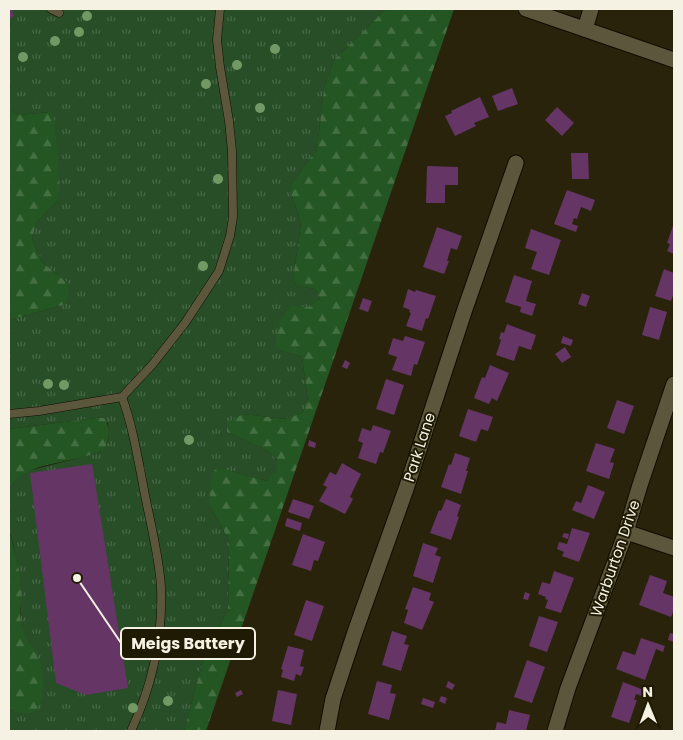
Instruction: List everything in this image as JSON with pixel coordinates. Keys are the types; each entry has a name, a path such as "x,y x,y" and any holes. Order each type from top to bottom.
{"street":[{"path":"526,9 674,60"},
{"path":"585,29 591,9"},
{"name":"Park Lane","path":"327,731 333,699 355,632 516,163"},
{"name":"Warburton Drive","path":"555,731 568,688 626,532 674,384"},
{"path":"626,532 674,548"}],"lane":[{"path":"51,9 59,13"},
{"path":"9,414 122,397 152,365 185,323 219,271 230,236 233,217 232,151 218,40 220,9"},
{"path":"122,397 130,418 152,533 160,587 160,622 157,653 147,692 132,731"}],"green space":[{"path":"9,9 386,9 334,60 324,88 317,149 289,187 301,223 293,280 297,286 315,289 320,298 280,350 302,357 308,402 302,413 285,419 243,414 227,432 268,451 277,460 278,469 267,481 228,470 209,505 229,540 228,609 203,660 184,731 9,731 9,709 13,711 43,683 41,669 23,633 20,621 21,602 14,547 9,530 9,487 13,480 24,472 98,453 107,444 109,436 108,423 96,418 9,429 9,320 63,305 69,284 42,262 32,239 36,223 57,202 49,112 19,115 9,109"},
{"path":"386,9 454,9 206,731 184,731 203,660 228,609 229,540 209,505 211,474 216,469 228,470 267,481 277,469 277,460 268,451 227,432 227,423 243,414 285,419 302,413 308,402 302,357 280,350 275,345 280,320 291,306 311,307 320,298 315,289 297,286 293,280 301,223 289,187 317,149 324,88 334,60"},
{"path":"9,109 19,115 49,112 54,117 60,188 57,202 36,223 32,239 42,262 69,284 68,299 63,305 9,320"},
{"path":"104,418 109,430 108,442 104,450 92,455 40,467 17,478 9,487 9,429"},
{"path":"9,530 19,574 22,628 38,657 44,686 38,707 28,713 9,709"}],"building":[{"path":"9,9 16,9 12,11 14,16 9,19"},
{"path":"512,88 518,104 498,111 492,96"},
{"path":"480,97 489,117 474,123 476,126 455,136 445,116 452,113 451,111"},
{"path":"557,107 574,123 562,136 545,120"},
{"path":"571,153 588,153 589,179 572,179"},
{"path":"427,166 458,167 458,185 445,185 445,203 426,203"},
{"path":"567,190 595,200 591,211 581,207 577,219 574,218 572,224 578,226 576,232 554,224"},
{"path":"674,223 674,254 667,251 670,244 667,243"},
{"path":"437,227 462,236 457,250 451,248 444,274 423,267"},
{"path":"531,229 561,240 549,275 531,269 537,252 525,248"},
{"path":"664,269 674,273 674,292 671,301 655,296"},
{"path":"514,275 532,281 526,301 536,304 532,316 520,312 521,307 505,302"},
{"path":"408,289 436,296 422,331 406,326 411,313 409,312 410,310 403,307"},
{"path":"582,293 590,296 586,307 578,304"},
{"path":"363,298 372,301 368,312 359,309"},
{"path":"650,307 667,312 659,340 642,335"},
{"path":"507,324 536,335 531,350 519,346 514,361 496,355 501,340 499,339 501,332 504,333"},
{"path":"405,336 425,342 417,365 414,364 411,376 392,370 397,357 388,354 393,338 403,341"},
{"path":"563,336 573,340 571,346 561,343"},
{"path":"565,347 571,357 562,363 555,354"},
{"path":"345,360 350,363 347,369 342,367"},
{"path":"490,365 509,373 497,401 492,398 489,404 474,398 482,377 485,378"},
{"path":"386,379 404,385 394,415 376,409"},
{"path":"617,400 634,406 624,434 607,428"},
{"path":"468,409 493,417 488,431 481,429 476,442 459,436"},
{"path":"373,425 391,431 383,453 380,452 376,464 358,458 363,443 358,441 362,428 371,431"},
{"path":"309,440 316,443 315,448 308,446"},
{"path":"596,443 615,449 610,462 614,463 609,479 586,471"},
{"path":"455,453 470,458 461,494 441,487"},
{"path":"342,463 361,474 350,497 353,499 345,514 319,501 327,487 323,485 330,472 336,475"},
{"path":"92,464 128,688 86,695 56,683 30,473"},
{"path":"588,485 605,492 594,519 572,510 576,501 581,503"},
{"path":"293,499 314,506 309,519 288,512"},
{"path":"446,499 461,505 451,540 430,533 439,510 441,511"},
{"path":"287,518 302,523 300,531 285,526"},
{"path":"572,528 590,533 579,562 562,556 564,552 557,549 559,542 567,544"},
{"path":"564,533 569,534 568,539 562,537"},
{"path":"303,534 325,542 318,561 314,560 311,571 292,565"},
{"path":"423,543 438,548 435,555 441,557 433,583 413,576"},
{"path":"554,571 574,578 561,613 545,608 548,600 545,599 546,597 538,594 542,582 550,584"},
{"path":"650,575 667,581 663,593 674,597 674,610 671,617 639,605"},
{"path":"413,587 431,593 429,600 434,602 422,630 404,623 408,610 405,609"},
{"path":"525,592 530,594 528,600 523,599"},
{"path":"306,600 324,606 312,641 294,635"},
{"path":"539,616 558,622 547,652 529,646"},
{"path":"392,631 407,636 404,644 409,645 401,671 382,665"},
{"path":"670,633 674,634 674,642 668,640"},
{"path":"641,638 665,646 663,652 656,649 645,680 616,669 623,651 635,655"},
{"path":"288,646 304,650 300,666 304,667 301,676 296,674 294,681 281,677 283,670 281,669"},
{"path":"527,660 545,667 532,703 514,697"},
{"path":"377,681 392,685 390,693 396,694 389,720 368,714"},
{"path":"448,681 455,685 452,690 446,687"},
{"path":"623,682 644,690 642,696 636,694 634,700 637,700 629,723 611,717"},
{"path":"241,690 243,694 237,697 235,693"},
{"path":"278,690 297,694 291,725 272,721"},
{"path":"441,696 447,698 445,704 439,701"},
{"path":"423,698 435,702 433,708 421,704"},
{"path":"509,710 530,715 526,731 495,731 497,722 506,724"}],"place":[{"name":"Meigs Battery","path":"77,578"}]}
